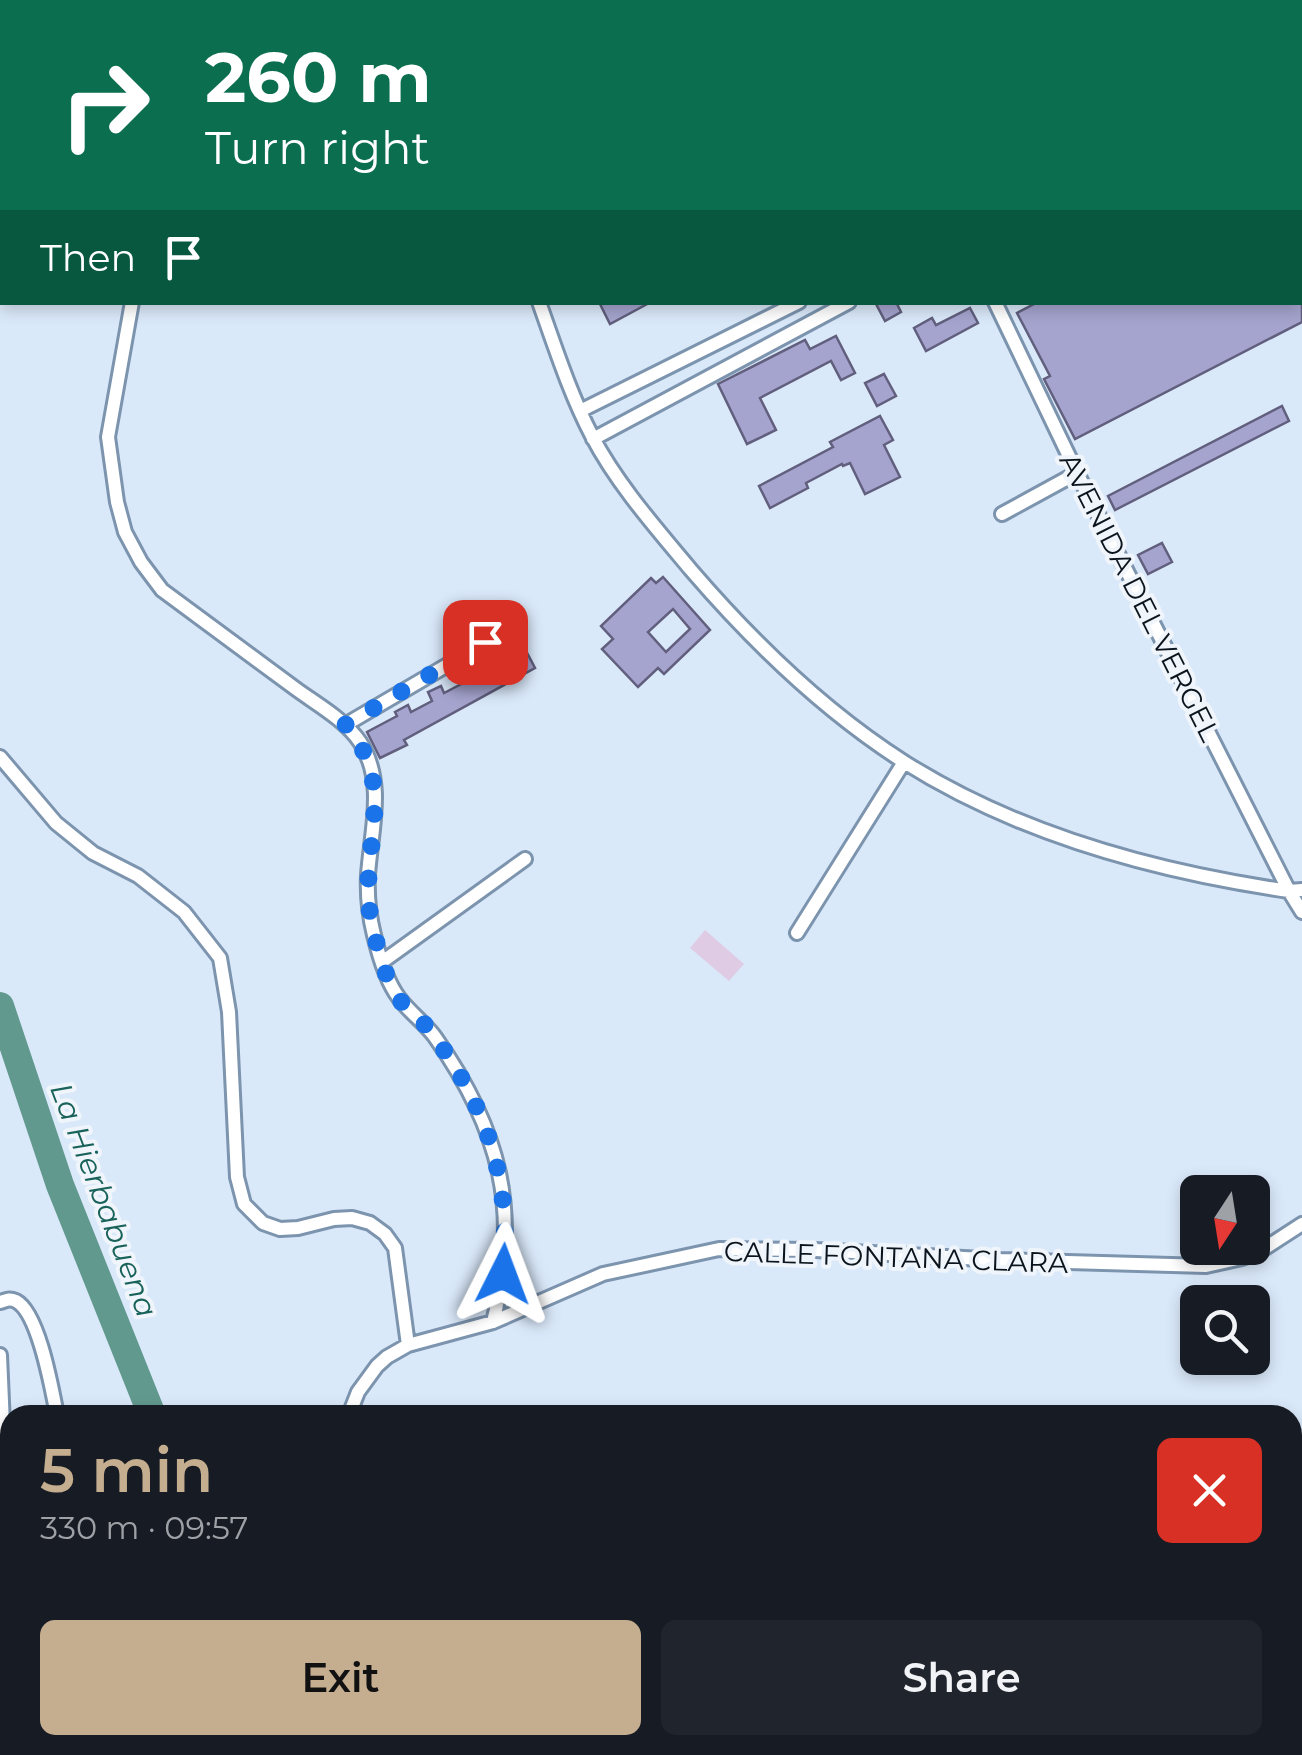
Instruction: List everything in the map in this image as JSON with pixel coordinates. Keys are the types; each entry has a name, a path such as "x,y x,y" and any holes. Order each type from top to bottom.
{"street":[{"path":"131,305 108,437 117,502 132,548 162,590 345,725 368,757 374,780 369,904 382,962 397,996 430,1030 457,1068 479,1109 494,1152 504,1200 506,1249 493,1322"},
{"path":"539,305 593,439 654,525 732,616 844,717 904,762 1002,812 1090,846 1208,878 1296,890 1302,912"},
{"path":"580,411 794,305"},
{"path":"593,439 843,305"},
{"name":"AVENIDA DEL VERGEL","path":"995,305 1077,473 1296,890"},
{"path":"764,322 774,340"},
{"path":"1002,514 1077,473"},
{"path":"345,725 485,642"},
{"path":"0,757 56,823 93,853 138,876 184,912 220,958 229,1012 238,1186 244,1204 263,1223 280,1229 334,1218 370,1223 395,1248 408,1345 377,1366 353,1405"},
{"path":"796,933 904,762"},
{"path":"382,962 525,860"},
{"name":"CALLE FONTANA CLARA","path":"408,1345 493,1322 603,1274 719,1249 1206,1266 1259,1252 1302,1224"},
{"path":"0,1302 18,1302 30,1317 55,1405"},
{"path":"0,1355 2,1405"}],"shaded area":[{"path":"705,930 744,964 729,981 690,948"}],"building":[{"path":"600,305 645,305 610,324"},
{"path":"877,305 898,305 901,312 885,321"},
{"path":"1032,305 1302,305 1302,322 1075,439 1044,379 1050,376 1017,313"},
{"path":"970,308 978,323 926,351 914,328 932,318 936,325"},
{"path":"836,336 855,373 841,380 831,361 760,398 776,430 747,444 718,384 805,340 810,349"},
{"path":"884,374 896,396 877,406 865,383"},
{"path":"1282,406 1289,421 1115,510 1108,496"},
{"path":"880,416 893,440 884,445 900,477 865,494 850,463 842,464 770,508 759,486 833,447 830,442"},
{"path":"1162,543 1172,562 1148,574 1138,555"},
{"path":"663,577 710,630 664,674 658,668 638,687 602,649 613,639 601,626 651,578 656,583","holes":["673,609 690,629 666,652 648,632"]},
{"path":"508,649 511,656 525,649 535,668 404,740 407,745 380,758 367,732 397,716 395,712 408,705 411,712 432,701 428,692 441,686 444,693 465,682 460,674 474,667 477,675 499,664 495,656"}],"waterway":[{"name":"La Hierbabuena","path":"0,1006 60,1185 148,1405"}],"route":[{"path":"485,642 345,725 362,745 374,780 368,887 376,942 397,996 430,1030 479,1109 494,1152 504,1200 503,1274"}]}
